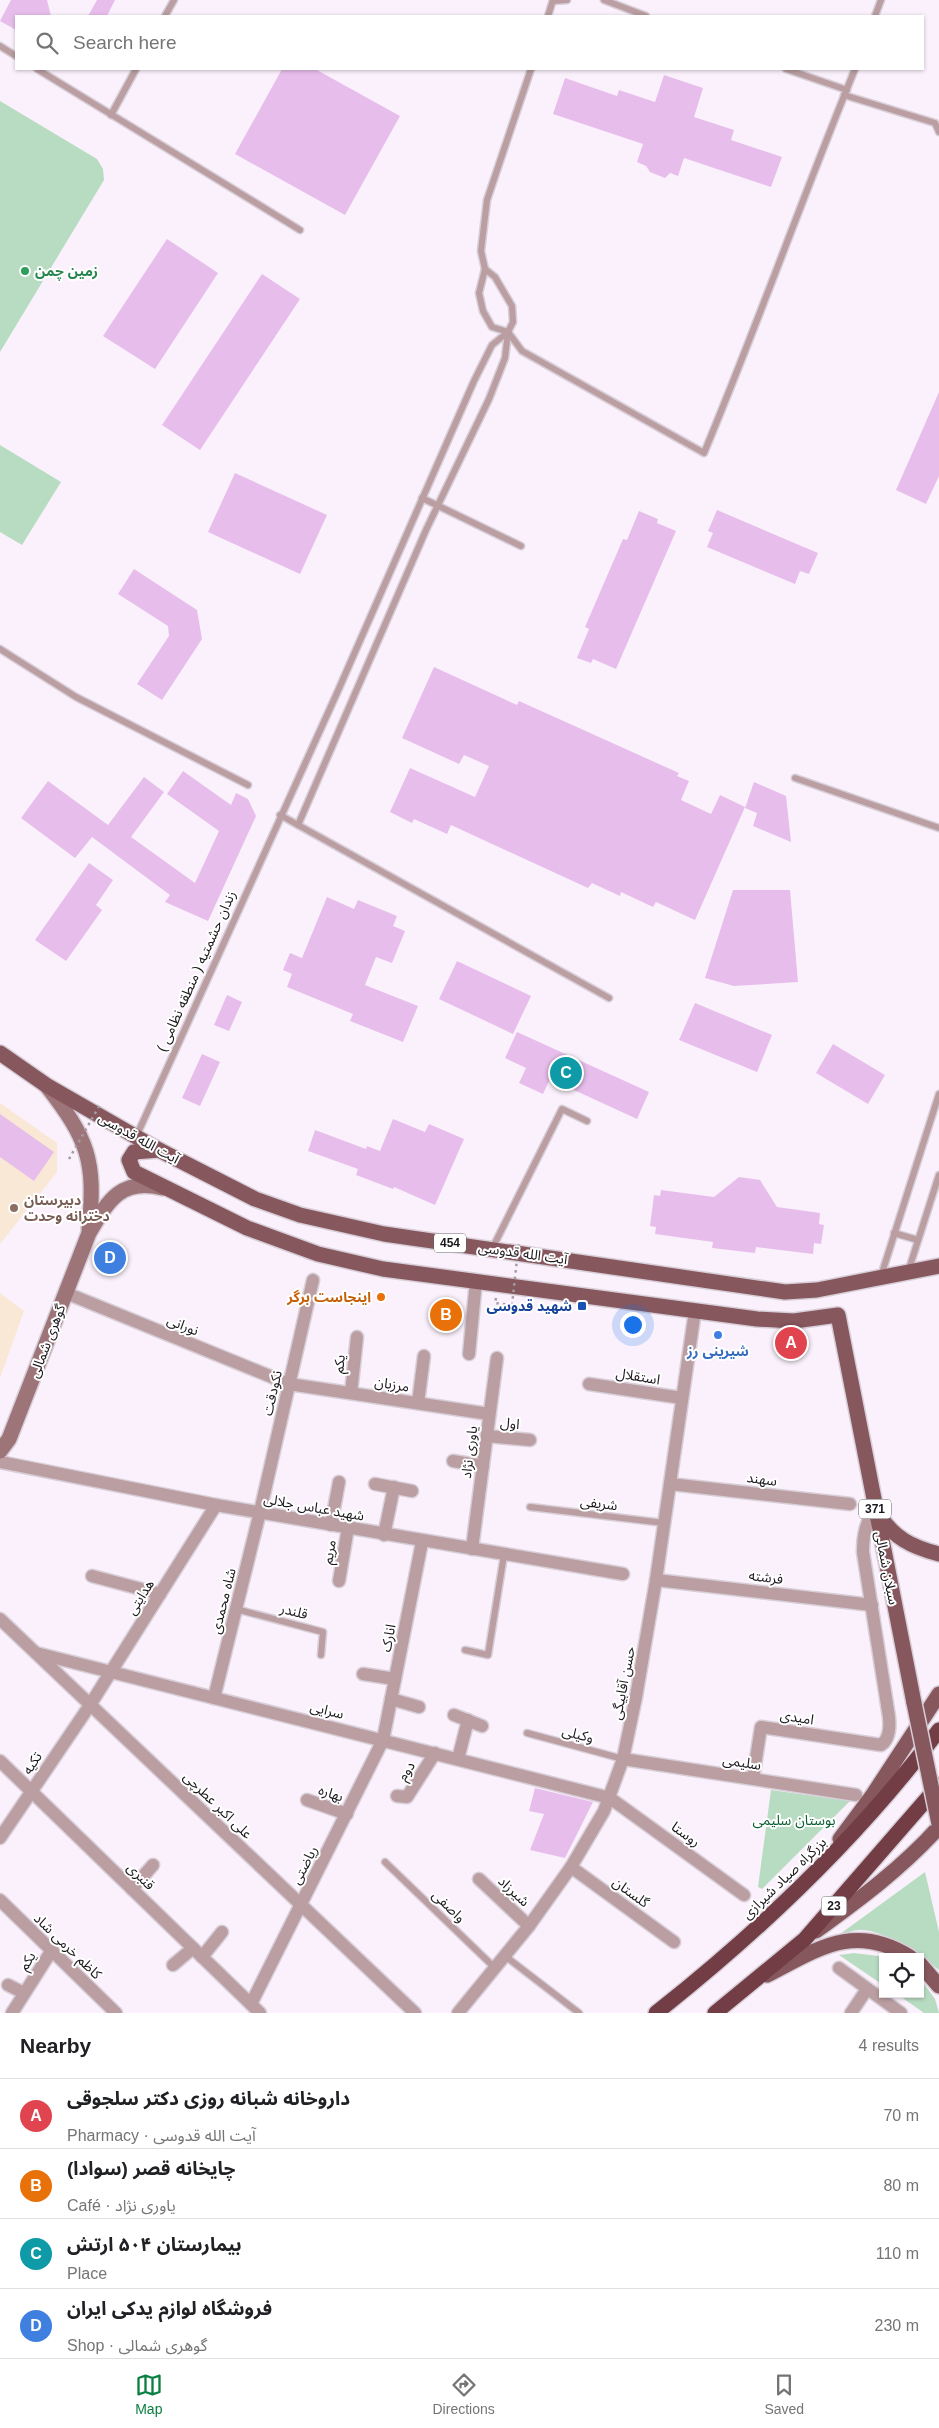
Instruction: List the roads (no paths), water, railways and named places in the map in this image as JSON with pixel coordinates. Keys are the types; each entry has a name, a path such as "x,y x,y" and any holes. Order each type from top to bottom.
{"highway":[{"name":"بزرگراه صیاد شیرازی","path":"656,2013 737,1946 818,1869 883,1802 939,1730"},
{"name":"23","path":"714,2013 759,1979 805,1940 939,1785"}],"main road":[{"name":"آیت الله قدوسی","path":"0,1054 46,1085 158,1150 255,1199 300,1215 384,1234 785,1292 817,1290 939,1266"},
{"name":"آیت الله قدوسی","path":"46,1085 76,1125 89,1160 92,1190 89,1232"},
{"path":"158,1150 134,1152 130,1160 130,1166 134,1172 247,1228 318,1254 383,1269 694,1311"},
{"path":"89,1232 104,1208 118,1192 144,1185 170,1190"},
{"name":"گوهری شمالی","path":"1,1454 89,1232"},
{"name":"سبلان شمالی","path":"694,1311 782,1320 838,1315 939,1826"},
{"path":"875,1508 894,1535 916,1548 939,1554"},
{"path":"818,1869 872,1796 939,1694"},
{"path":"805,1940 902,1866 939,1826"},
{"path":"759,1979 824,1946 839,1941 857,1940 891,1946 903,1953"},
{"path":"924,1969 939,1986"}],"street":[{"name":"نکودقت","path":"260,1512 313,1280"},
{"path":"469,1354 476,1281"},
{"name":"نورانی","path":"66,1293 289,1384"},
{"name":"حسن آقابیگی","path":"458,2013 529,1926 571,1868 598,1824 610,1798 623,1759 636,1697 656,1580 694,1311"},
{"name":"یکم","path":"350,1393 357,1337"},
{"path":"418,1403 424,1356"},
{"name":"یاوری نژاد","path":"472,1549 496,1358"},
{"name":"مرزبان","path":"289,1384 489,1414"},
{"name":"استقلال","path":"589,1384 682,1398"},
{"name":"اول","path":"487,1436 530,1440"},
{"name":"شهید عباس جلالی","path":"1,1454 216,1505 422,1542 623,1574"},
{"path":"453,1461 483,1466"},
{"path":"331,1525 339,1482"},
{"path":"375,1484 412,1491"},
{"name":"سهند","path":"670,1484 850,1504"},
{"path":"384,1535 394,1488"},
{"name":"هدایتی","path":"90,1705 216,1505"},
{"path":"872,1605 863,1552 863,1536 866,1523 875,1508"},
{"name":"شاه محمدی","path":"214,1698 260,1512"},
{"name":"مریم","path":"339,1581 348,1528"},
{"name":"انارک","path":"383,1740 422,1542"},
{"path":"92,1576 160,1594"},
{"name":"فرشته","path":"656,1580 872,1605"},
{"name":"امیدی","path":"753,1778 761,1727 881,1745 886,1740 890,1726 872,1605"},
{"name":"علی اکبر عطرچی","path":"0,1619 415,2013"},
{"name":"سرایی","path":"36,1653 610,1798"},
{"path":"364,1674 395,1679"},
{"path":"391,1699 419,1707"},
{"name":"تکیه","path":"0,1838 90,1705"},
{"path":"454,1715 482,1726"},
{"path":"458,1759 468,1720"},
{"name":"ریاضتی","path":"256,2009 301,1904 383,1740"},
{"name":"دوم","path":"397,1796 407,1797 435,1753"},
{"name":"سلیمی","path":"623,1759 856,1794"},
{"name":"قنبری","path":"0,1761 256,2009"},
{"name":"روستا","path":"610,1798 744,1895"},
{"name":"بهاره","path":"307,1800 347,1814"},
{"path":"132,1889 153,1865"},
{"name":"گلستان","path":"571,1868 674,1942"},
{"name":"شیرزاد","path":"479,1878 529,1926"},
{"name":"کاظم خرمی شاد","path":"0,1900 52,1950 108,2010"},
{"path":"173,1965 198,1952 222,1932"},
{"name":"یکم","path":"12,2013 52,1950"},
{"path":"839,1968 901,2013"},
{"path":"8,1985 24,1994"},
{"path":"851,2013 867,1989"}],"lane":[{"path":"166,15 174,0"},
{"path":"548,15 553,1 568,0"},
{"path":"604,0 643,15"},
{"path":"875,15 881,0"},
{"path":"0,46 15,55"},
{"path":"39,70 300,230"},
{"path":"111,115 135,70"},
{"path":"531,70 487,200 481,251 485,269 479,293 483,311 492,327 508,332 522,351 704,453 747,351 804,194 856,70"},
{"path":"788,70 846,93 935,123 939,132"},
{"path":"298,825 438,506 489,399 505,358 508,332 513,322 512,306 495,277 485,269"},
{"name":"زندان حشمتیه ( منطقه نظامی )","path":"136,1136 492,345 508,332"},
{"path":"422,498 521,546"},
{"path":"0,649 76,696 248,785"},
{"path":"795,778 939,828"},
{"path":"280,815 609,998"},
{"path":"880,1278 939,1094"},
{"path":"492,1249 562,1109 587,1121"},
{"path":"907,1273 939,1175"},
{"path":"894,1233 918,1240"},
{"name":"شریفی","path":"530,1507 664,1523"},
{"path":"465,1650 488,1655 504,1554"},
{"name":"قلندر","path":"236,1609 323,1632 321,1655"},
{"name":"وکیلی","path":"527,1733 623,1759"},
{"name":"واصفی","path":"385,1862 495,1968"},
{"path":"505,1956 579,2013"}],"place":[{"name":"زمین چمن","path":"25,271"},
{"name":"بیمارستان ۵۰۴ ارتش","path":"566,1073"},
{"name":"دبیرستان دخترانه وحدت","path":"14,1208"},
{"name":"فروشگاه لوازم یدکی ایران","path":"110,1258"},
{"name":"اینجاست برگر","path":"381,1297"},
{"name":"شهید قدوسی","path":"582,1306"},
{"name":"چایخانه قصر (سوادا)","path":"446,1315"},
{"name":"شیرینی رز","path":"718,1335"},
{"name":"داروخانه شبانه روزی دکتر سلجوقی","path":"791,1343"}],"park label":[{"name":"بوستان سلیمی","path":"794,1820"}]}
